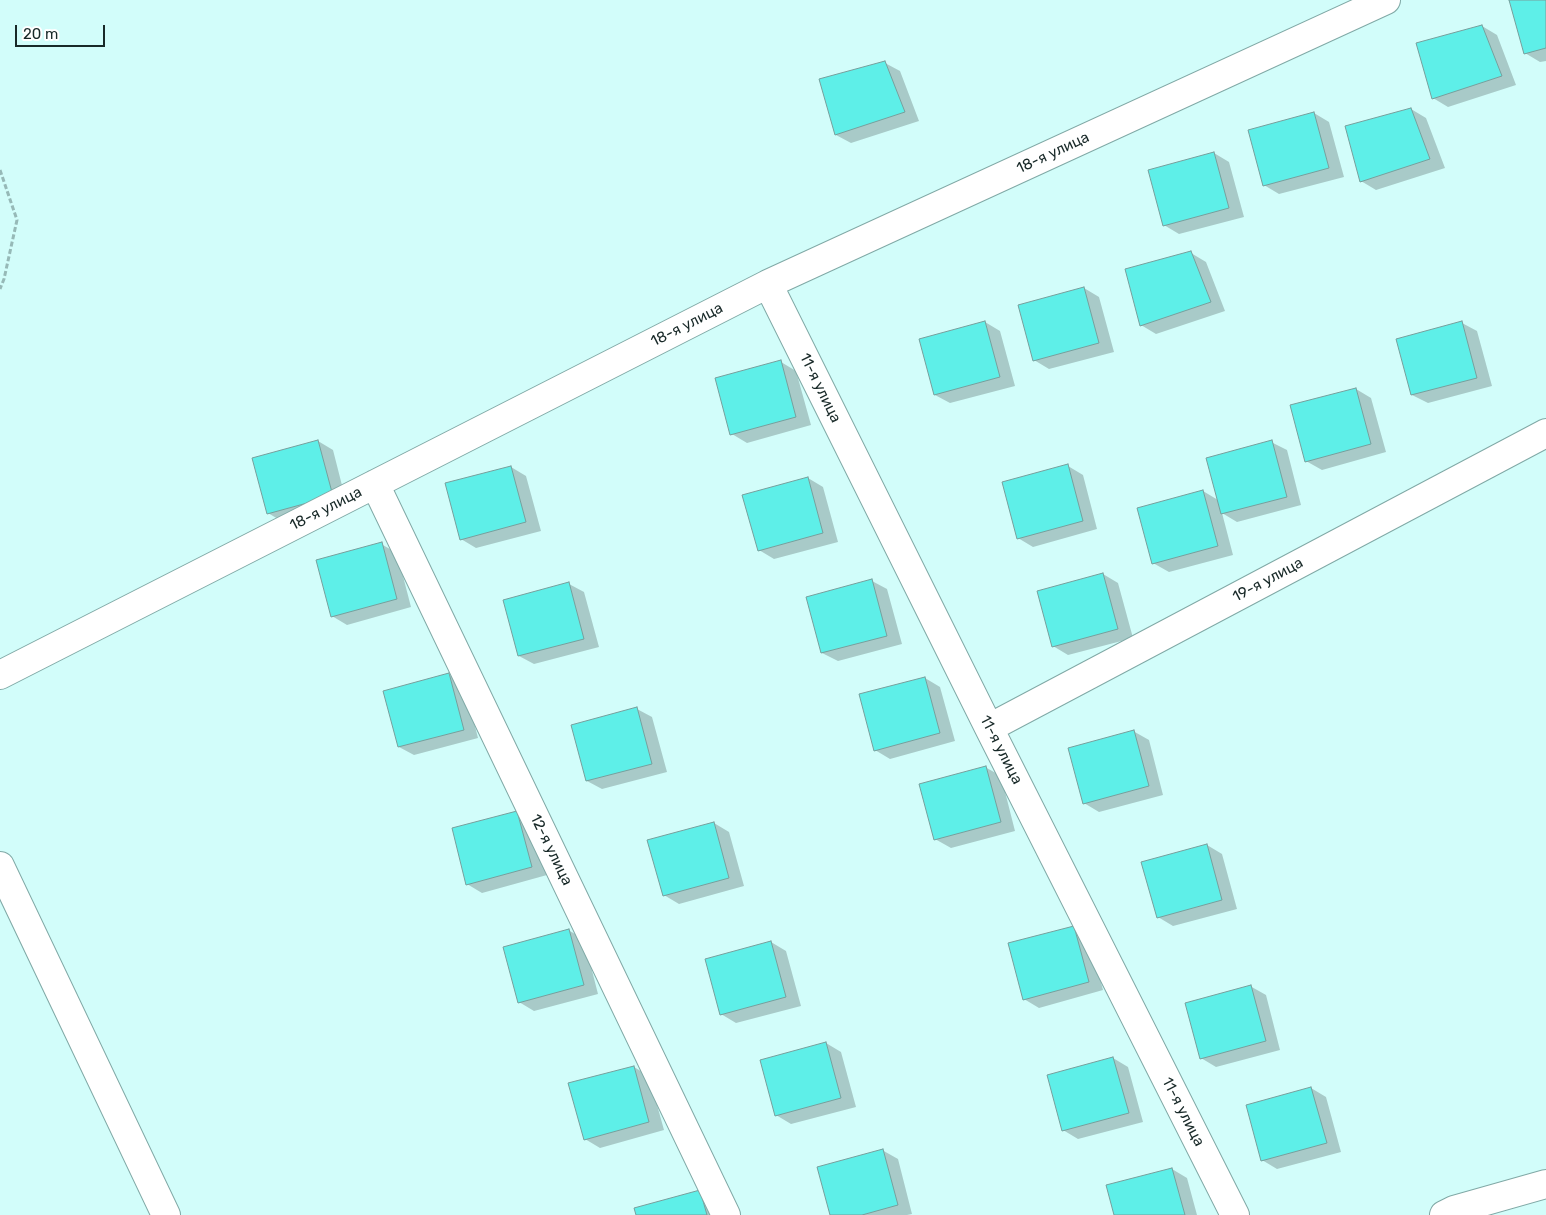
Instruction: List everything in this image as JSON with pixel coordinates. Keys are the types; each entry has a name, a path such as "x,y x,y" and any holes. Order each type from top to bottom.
{"street":[{"name":"18-я улица","path":"0,675 768,284 1386,0"},
{"name":"11-я улица","path":"768,284 989,728 1235,1215"},
{"name":"19-я улица","path":"989,728 1546,433"},
{"name":"12-я улица","path":"375,484 726,1215"},
{"path":"0,866 166,1215"},
{"path":"1444,1215 1454,1210 1546,1184"}],"path":[{"path":"0,170 17,220 0,289"}],"building":[{"path":"1509,0 1546,0 1546,48 1524,54"},
{"path":"1482,25 1502,76 1432,99 1416,43"},
{"path":"885,61 905,112 835,135 819,79"},
{"path":"1411,108 1430,159 1360,182 1345,126"},
{"path":"1314,112 1329,168 1263,186 1248,130"},
{"path":"1214,152 1229,208 1163,226 1148,170"},
{"path":"1191,251 1211,302 1140,326 1125,269"},
{"path":"1084,287 1099,343 1033,361 1018,305"},
{"path":"985,321 1000,377 934,395 919,339"},
{"path":"1462,321 1477,378 1411,395 1396,339"},
{"path":"781,360 796,417 730,435 715,378"},
{"path":"1356,388 1371,444 1305,462 1290,405"},
{"path":"318,440 333,496 267,514 252,458"},
{"path":"1272,440 1287,497 1221,514 1206,458"},
{"path":"1068,464 1083,521 1017,539 1002,482"},
{"path":"511,466 526,522 460,540 445,483"},
{"path":"808,477 823,533 758,551 742,495"},
{"path":"1203,490 1218,546 1152,564 1137,508"},
{"path":"382,542 397,599 331,617 316,560"},
{"path":"1103,573 1118,629 1052,647 1037,591"},
{"path":"872,579 887,636 821,653 806,597"},
{"path":"569,582 584,639 518,656 503,600"},
{"path":"449,673 464,730 398,747 383,691"},
{"path":"925,677 940,733 874,751 859,694"},
{"path":"637,707 652,764 586,781 571,725"},
{"path":"1134,730 1149,786 1083,804 1068,748"},
{"path":"986,766 1001,822 934,840 919,784"},
{"path":"517,811 532,867 466,885 452,828"},
{"path":"714,822 729,878 663,896 647,840"},
{"path":"1207,844 1222,900 1157,918 1141,862"},
{"path":"1074,926 1089,982 1023,1000 1008,943"},
{"path":"569,929 584,985 518,1003 503,947"},
{"path":"771,941 786,997 720,1015 705,959"},
{"path":"1251,985 1266,1041 1200,1059 1185,1003"},
{"path":"826,1042 841,1098 775,1116 760,1060"},
{"path":"1113,1057 1129,1113 1062,1131 1047,1075"},
{"path":"634,1066 649,1122 584,1140 568,1083"},
{"path":"1311,1087 1327,1143 1261,1161 1246,1105"},
{"path":"883,1149 898,1205 862,1215 830,1215 817,1167"},
{"path":"1172,1168 1185,1215 1114,1215 1106,1185"},
{"path":"700,1190 707,1215 636,1215 634,1208"}]}
